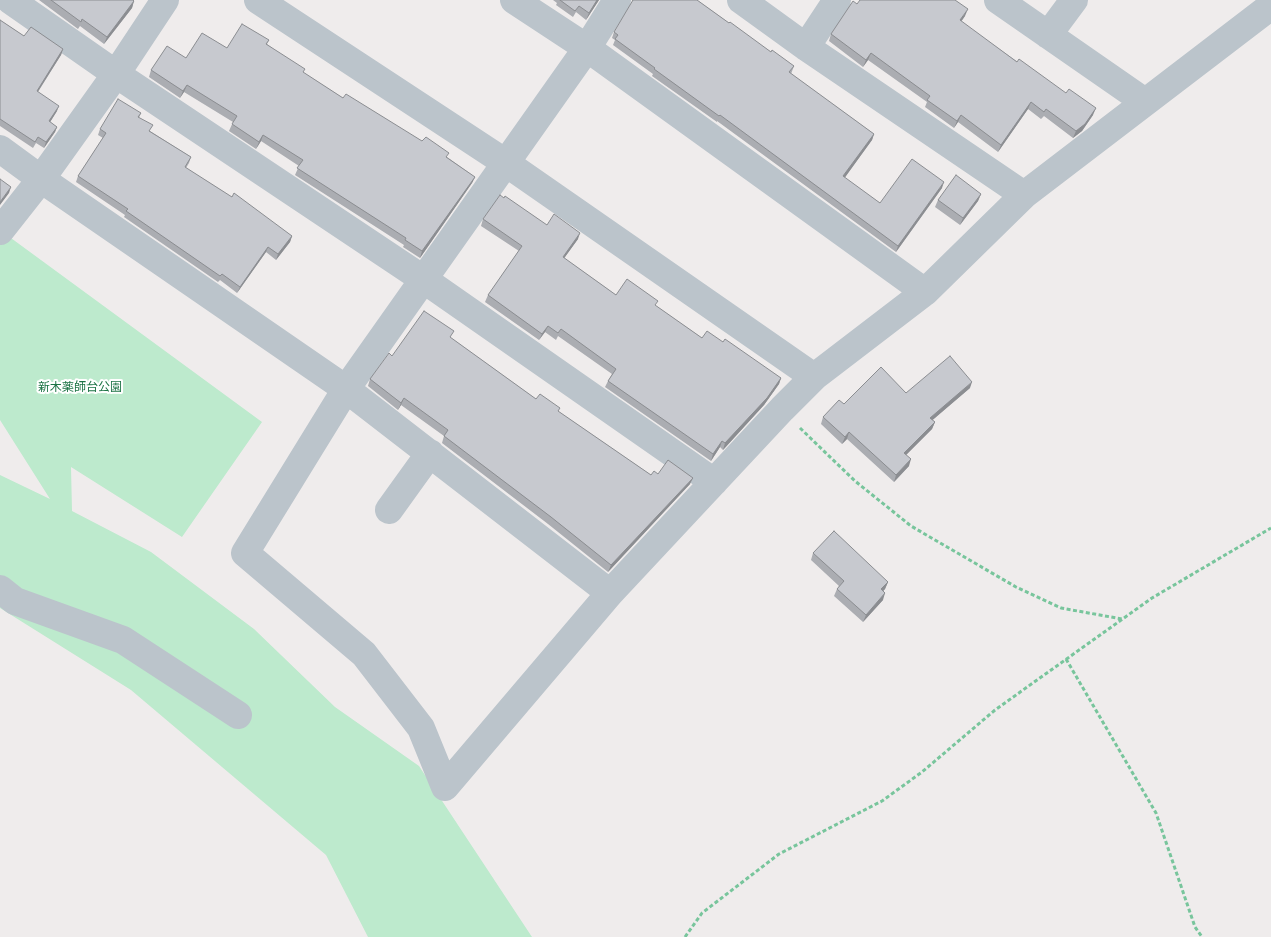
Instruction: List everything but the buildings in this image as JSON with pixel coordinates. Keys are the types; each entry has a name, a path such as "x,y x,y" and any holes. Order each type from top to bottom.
{"street":[{"path":"10,0 116,74 423,279 714,482"},
{"path":"0,231 41,179 116,74 165,0"},
{"path":"258,0 506,163 814,377"},
{"path":"514,0 587,48 925,292"},
{"path":"617,0 587,48 346,388 245,553 364,654 421,728 444,787 610,592 814,377 925,292 1024,195 1271,6"},
{"path":"741,0 806,47 1024,195"},
{"path":"806,47 837,0"},
{"path":"998,0 1145,102"},
{"path":"1048,35 1074,0"},
{"path":"0,149 346,388 610,592"},
{"path":"389,510 430,453"},
{"path":"0,589 15,601 122,640 238,716"}],"path":[{"path":"782,409 855,482 911,526 1016,587 1061,608 1122,620"},
{"path":"685,937 702,913 779,854 882,801 922,772 996,710 1152,598 1271,528"},
{"path":"1066,660 1156,813 1195,927 1202,937"}],"green space":[{"name":"新木薬師台公園","path":"0,230 262,422 182,537 71,467 72,511 151,552 254,629 335,707 419,766 532,937 368,937 326,855 131,690 0,608 0,475 50,499 0,420"}]}
